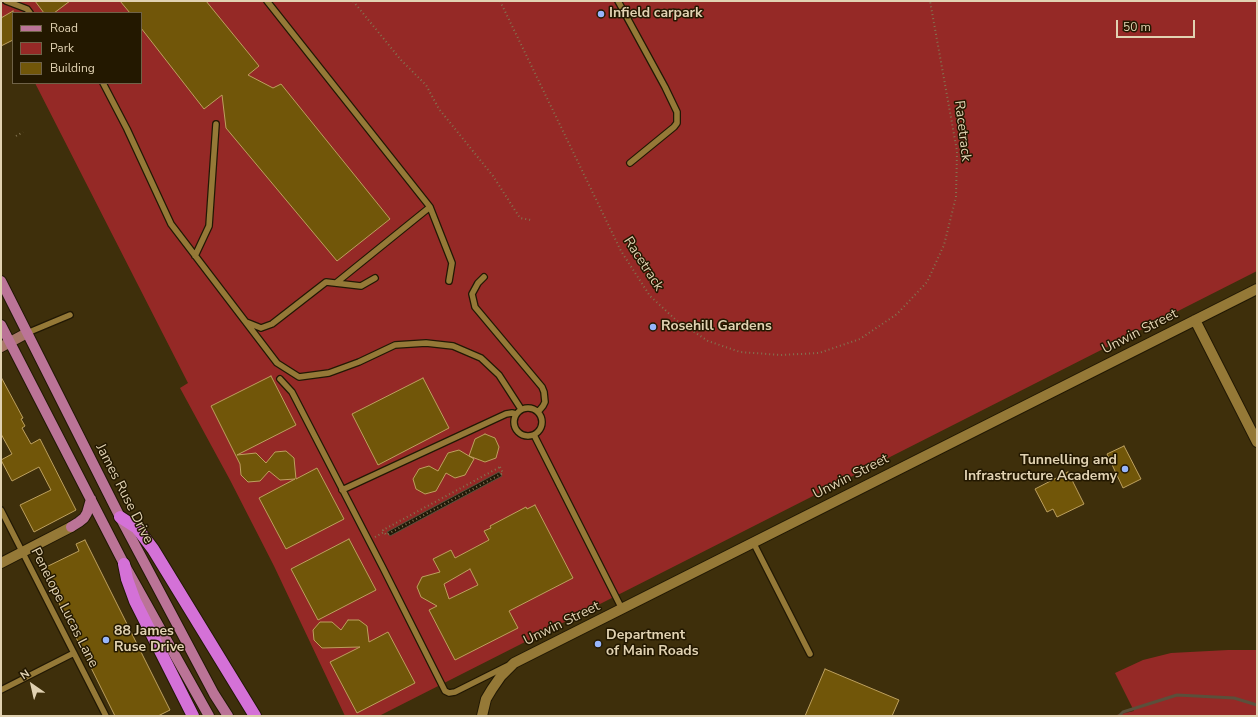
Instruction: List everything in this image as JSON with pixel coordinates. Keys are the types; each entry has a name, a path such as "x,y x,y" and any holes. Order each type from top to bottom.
{"highway":[{"path":"120,517 137,528 153,550 255,716"},
{"path":"124,564 135,601 193,716"}],"main road":[{"name":"James Ruse Drive","path":"1,281 120,517 214,694 228,716"},
{"path":"1,325 5,345 91,499 124,564 209,716"},
{"path":"71,527 84,518 91,499"}],"street":[{"name":"Unwin Street","path":"482,716 486,700 492,689 501,676 514,663 1257,289"},
{"path":"1195,320 1257,442"},
{"path":"5,345 27,333"},
{"path":"1,563 71,527"}],"lane":[{"path":"6,1 27,9 29,12"},
{"path":"266,1 430,207 452,263 449,281"},
{"path":"618,1 677,112 677,123 674,127 630,163"},
{"path":"104,84 127,129 171,224 277,363 299,378 329,373 395,346 426,343 453,346 481,358 499,374 521,409"},
{"path":"195,256 209,226 216,124"},
{"path":"336,283 430,207"},
{"path":"484,277 478,283 472,294 475,307 542,387 545,402 538,412"},
{"path":"246,321 261,328 272,324 326,282 361,286 375,278"},
{"path":"27,333 70,315"},
{"path":"280,379 292,392 445,691 449,693 455,692 514,663"},
{"path":"530,408 538,412 542,424 538,432 534,435 525,436 517,432 513,424 513,420 521,409 530,408"},
{"path":"342,490 506,414 516,414"},
{"path":"534,435 622,609"},
{"name":"Penelope Lucas Lane","path":"1,510 106,716"},
{"path":"753,542 810,654"},
{"path":"1,690 74,654"}],"path":[{"path":"353,1 401,60 426,85 439,109 493,176 520,218 531,220"},
{"name":"Racetrack","path":"500,1 621,251 650,296 676,320 708,340 740,352 781,356 819,353 860,339 897,314 927,282 944,245 956,197 957,151 930,1"},
{"path":"16,136 23,132"},
{"path":"500,467 503,473 388,534 386,535 383,530 500,467"}],"green space":[{"name":"Rosehill Gardens","path":"1,1 1257,1 1257,271 379,716 345,716 274,566 230,480 180,388 188,383 36,84 142,84 142,12 12,12 12,39 1,17"},
{"path":"1257,650 1257,716 1112,716 1134,711 1115,673 1143,660 1171,653"}],"shaded area":[{"path":"499,472 502,476 390,536 387,532"}],"building":[{"path":"35,1 70,1 55,12 43,12"},
{"path":"120,1 206,1 259,66 248,75 273,88 281,84 390,219 337,261 226,128 222,95 204,109 142,29 142,12 129,12"},
{"path":"13,11 12,40 1,46 1,18"},
{"path":"271,376 296,425 237,455 256,453 266,463 275,452 286,451 294,458 296,479 317,468 344,519 286,549 259,498 295,479 280,480 269,471 260,481 248,482 241,475 240,464 211,406"},
{"path":"1,377 23,418 21,419 25,426 22,428 31,444 40,439 76,510 34,532 20,505 51,490 39,467 12,481 1,460 12,454 1,434"},
{"path":"423,378 449,428 378,465 352,414"},
{"path":"485,434 495,438 499,447 496,458 485,462 469,456 475,439"},
{"path":"1124,446 1141,479 1123,488 1107,454"},
{"path":"459,450 474,459 465,475 455,478 446,473 436,491 425,494 416,489 413,479 419,469 429,466 438,471 448,453"},
{"path":"1068,472 1084,504 1057,517 1053,509 1047,512 1035,489"},
{"path":"535,505 573,578 509,611 518,628 455,660 429,610 437,606 421,597 417,587 422,577 440,572 433,559 451,550 455,558 489,540 484,531 491,528 490,526 526,507 527,509","holes":["470,569 478,585 449,599 444,584"]},
{"path":"349,539 376,590 318,620 291,569"},
{"name":"88 James Ruse Drive","path":"85,540 170,710 158,716 115,716 42,569 79,551 76,544"},
{"path":"348,620 359,620 367,626 369,642 388,632 415,683 357,713 330,662 360,647 322,648 314,640 313,630 320,622 332,622 341,630"},
{"path":"825,669 899,700 892,716 805,716"}],"waterway":[{"path":"1119,716 1123,712 1177,695 1234,698 1257,705"}],"place":[{"name":"Infield carpark","path":"601,14"},
{"name":"Rosehill Gardens","path":"653,327"},
{"name":"Tunnelling and Infrastructure Academy","path":"1125,469"},
{"name":"88 James Ruse Drive","path":"106,640"},
{"name":"Department of Main Roads","path":"598,644"}]}
